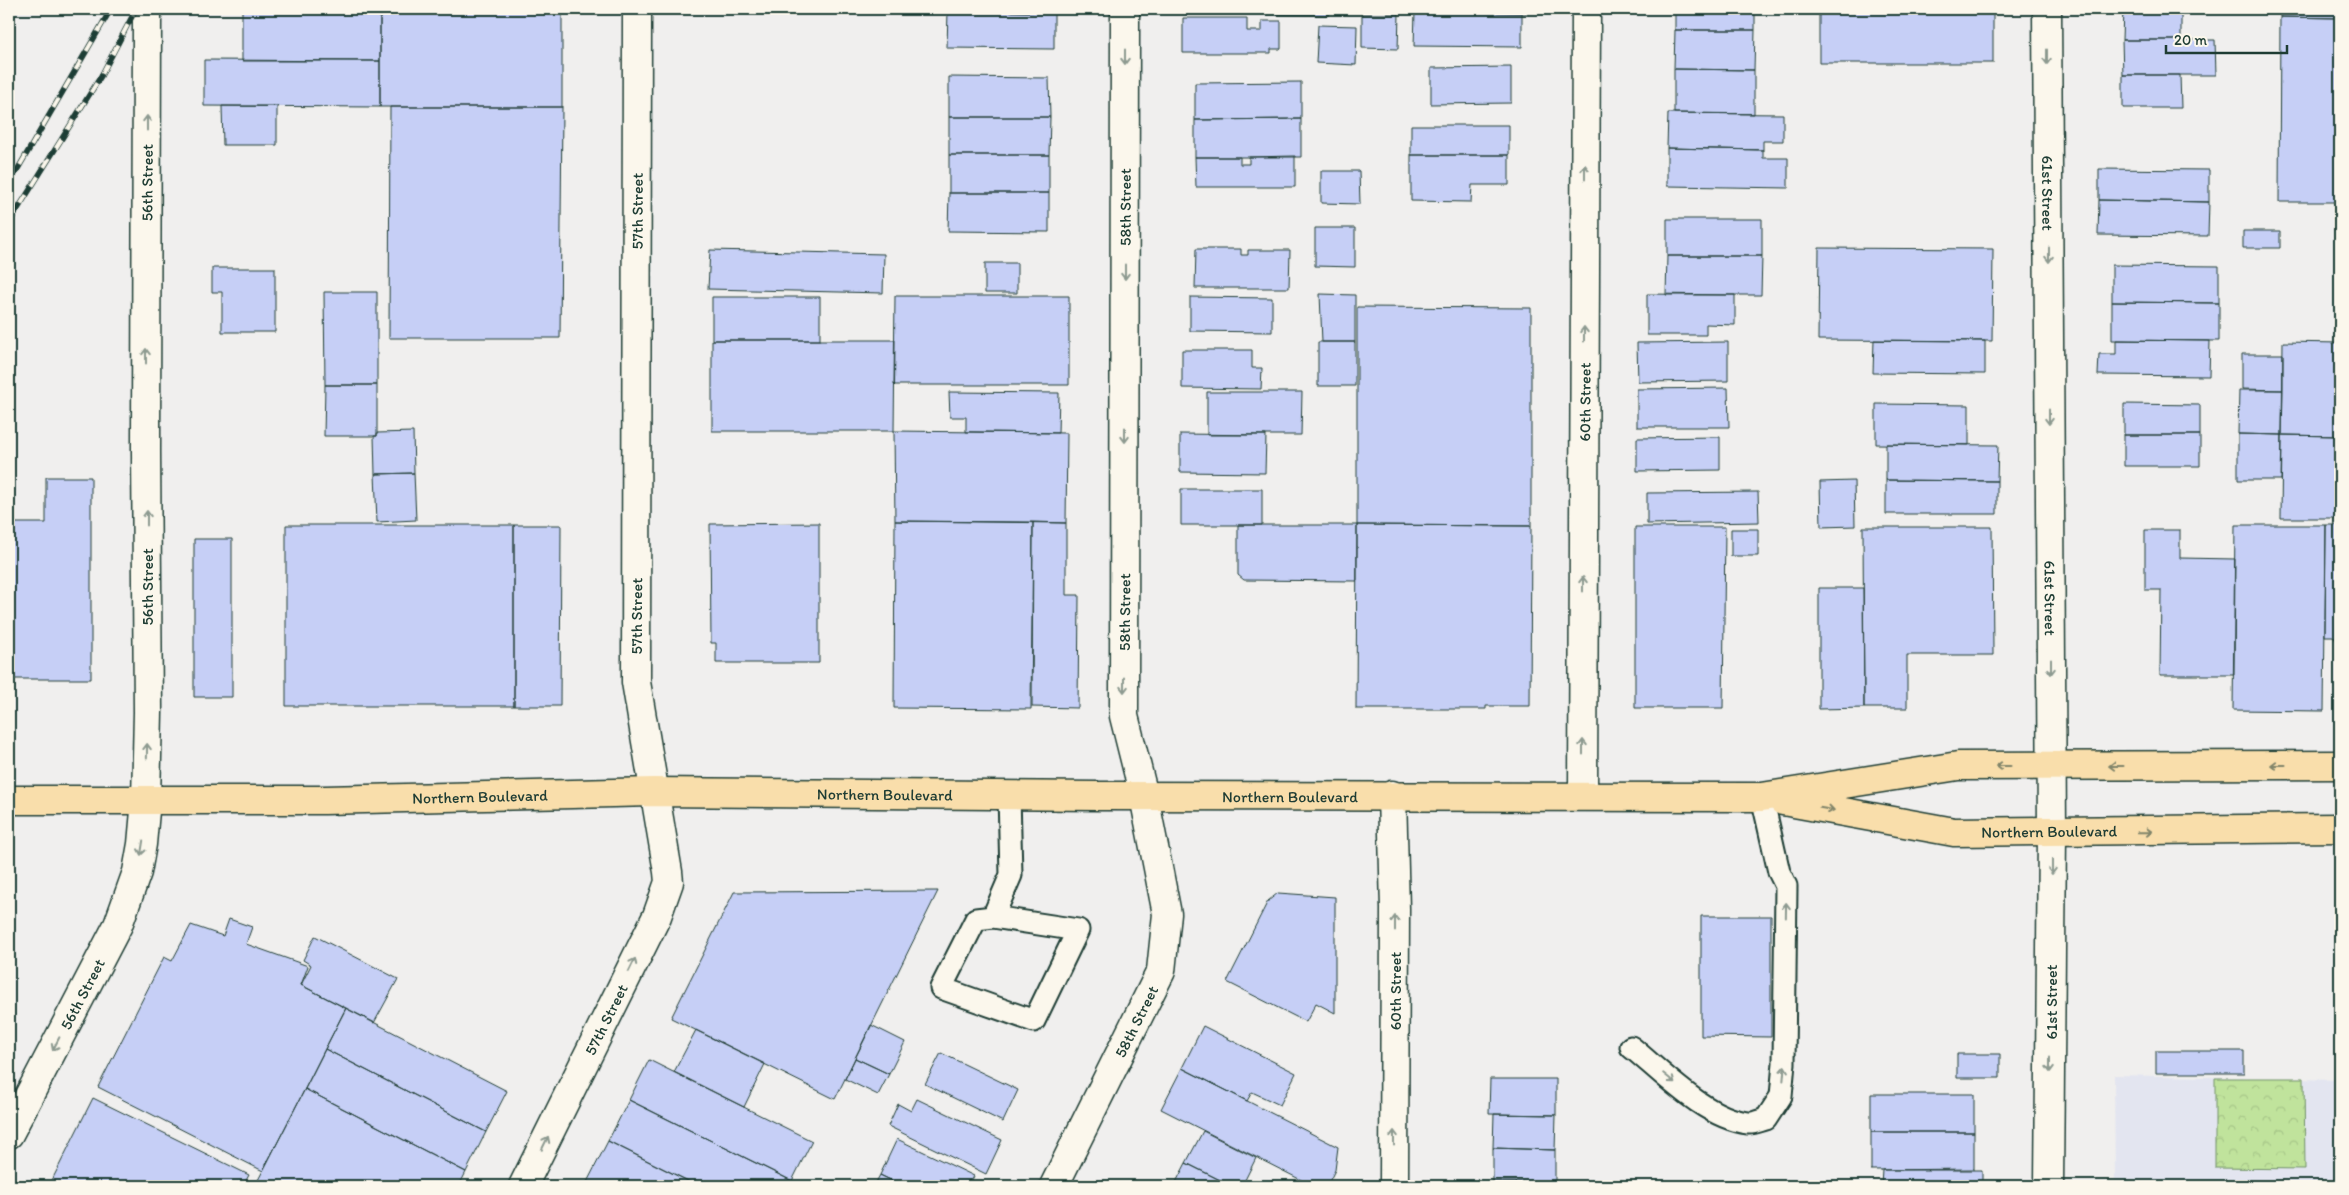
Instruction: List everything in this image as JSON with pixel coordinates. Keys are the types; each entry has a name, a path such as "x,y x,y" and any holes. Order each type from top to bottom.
{"main road":[{"name":"Northern Boulevard","path":"9,800 325,800 653,792 1144,796 1762,797 1958,766 2340,765"},
{"name":"Northern Boulevard","path":"1762,797 1954,832 2340,828"}],"street":[{"name":"56th Street","path":"9,1134 128,902 138,872 146,800 148,712 146,462 147,9"},
{"name":"57th Street","path":"523,1186 665,898 669,882 636,682 637,9"},
{"name":"58th Street","path":"1054,1186 1161,971 1167,914 1144,796 1124,716 1126,9"},
{"name":"60th Street","path":"1583,796 1586,9"},
{"name":"61st Street","path":"2047,9 2052,832 2049,1186"},
{"name":"60th Street","path":"1392,795 1395,909 1394,1186"}],"lane":[{"path":"993,917 1011,875 1009,795"},
{"path":"1631,1047 1698,1102 1721,1115 1749,1124 1766,1119 1781,1096 1784,1063 1786,886 1779,872 1762,797"},
{"path":"993,917 1078,930 1034,1021 941,988 976,919 993,917"}],"shaded area":[{"path":"2114,1075 2340,1080 2340,1186 2115,1186"}],"green space":[{"path":"2215,1078 2304,1078 2305,1169 2215,1168"}],"building":[{"path":"242,9 380,9 380,61 242,61"},
{"path":"380,9 562,9 562,107 380,107"},
{"path":"948,9 1033,9 1033,12 948,11"},
{"path":"1215,9 1329,9 1329,15 1215,14"},
{"path":"1438,9 1527,9 1527,13 1438,12"},
{"path":"1675,9 1755,9 1755,30 1675,30"},
{"path":"1819,9 1993,9 1993,63 1819,63"},
{"path":"2123,9 2181,9 2181,40 2122,40"},
{"path":"2280,9 2340,9 2340,18 2280,17"},
{"path":"948,11 1054,12 1054,49 947,48"},
{"path":"1415,12 1522,13 1522,47 1414,46"},
{"path":"1362,14 1399,14 1398,49 1362,48"},
{"path":"2280,17 2340,18 2340,202 2279,202"},
{"path":"1183,18 1247,18 1247,31 1262,31 1262,21 1281,21 1281,49 1271,49 1271,53 1183,53"},
{"path":"1318,25 1357,26 1356,65 1316,63"},
{"path":"1675,30 1755,30 1754,70 1674,69"},
{"path":"2122,40 2215,40 2216,75 2123,75"},
{"path":"204,60 380,61 380,107 204,106"},
{"path":"1511,67 1511,103 1431,104 1431,68"},
{"path":"1674,69 1754,70 1754,114 1674,113"},
{"path":"2123,75 2180,75 2181,108 2123,108"},
{"path":"949,77 1049,78 1050,117 949,117"},
{"path":"1301,82 1301,119 1195,120 1195,83"},
{"path":"222,106 277,106 277,145 223,145"},
{"path":"390,107 562,107 560,338 389,338"},
{"path":"1668,113 1783,114 1783,141 1763,141 1763,150 1667,148"},
{"path":"949,117 1050,117 1049,155 949,155"},
{"path":"1301,119 1301,157 1195,157 1195,120"},
{"path":"1411,125 1509,125 1509,155 1411,155"},
{"path":"1667,148 1763,150 1763,158 1788,158 1788,188 1667,186"},
{"path":"949,155 1049,155 1049,193 949,193"},
{"path":"1411,155 1509,155 1509,185 1472,185 1471,202 1411,201"},
{"path":"1295,156 1295,187 1196,187 1195,157 1240,157 1240,164 1249,164 1249,157"},
{"path":"2099,169 2209,170 2209,202 2099,200"},
{"path":"1321,171 1359,171 1360,204 1321,203"},
{"path":"949,193 1049,193 1049,232 948,231"},
{"path":"2099,200 2209,202 2208,236 2098,235"},
{"path":"1667,219 1762,219 1762,256 1667,256"},
{"path":"1315,228 1355,228 1355,267 1315,266"},
{"path":"2243,231 2280,231 2280,248 2243,248"},
{"path":"1819,248 1993,249 1992,341 1818,340"},
{"path":"1196,249 1241,249 1241,255 1248,255 1248,250 1290,250 1289,288 1195,288"},
{"path":"710,250 884,254 883,293 708,289"},
{"path":"1667,256 1762,256 1761,295 1666,295"},
{"path":"985,263 1017,263 1017,293 985,293"},
{"path":"2112,265 2219,266 2219,303 2112,302"},
{"path":"212,268 275,268 275,332 222,332 222,292 212,292"},
{"path":"324,292 377,292 377,385 325,385"},
{"path":"1320,294 1355,295 1355,342 1322,342"},
{"path":"1647,294 1735,295 1735,325 1706,324 1706,335 1647,335"},
{"path":"895,296 1069,296 1069,385 894,385"},
{"path":"712,297 820,297 820,340 712,340"},
{"path":"1190,297 1272,298 1272,332 1190,331"},
{"path":"2112,302 2219,303 2219,341 2112,340"},
{"path":"1357,307 1531,308 1531,526 1357,525"},
{"path":"712,340 895,340 894,431 712,431"},
{"path":"1874,340 1985,341 1985,374 1873,373"},
{"path":"2116,340 2210,341 2209,376 2098,375 2099,354 2116,354"},
{"path":"1318,342 1355,342 1355,386 1318,386"},
{"path":"1728,342 1728,381 1638,382 1637,343"},
{"path":"2283,342 2340,343 2340,436 2282,435"},
{"path":"1182,350 1252,350 1252,368 1262,368 1261,389 1182,388"},
{"path":"2242,354 2283,354 2283,390 2242,389"},
{"path":"325,385 377,385 377,436 324,436"},
{"path":"1728,388 1729,427 1637,427 1637,389"},
{"path":"2239,390 2283,390 2282,435 2238,434"},
{"path":"949,392 1059,393 1058,433 966,432 966,417 950,417"},
{"path":"1207,392 1302,392 1301,435 1207,435"},
{"path":"1876,404 1969,405 1969,445 1876,444"},
{"path":"2124,404 2200,405 2200,435 2124,435"},
{"path":"894,431 1067,433 1066,523 895,521"},
{"path":"413,432 414,473 375,474 374,436 377,436 377,433"},
{"path":"1180,434 1266,435 1265,473 1180,472"},
{"path":"2238,434 2282,435 2281,480 2238,480"},
{"path":"2124,435 2200,435 2200,466 2124,466"},
{"path":"2282,435 2340,436 2340,518 2281,518"},
{"path":"1720,437 1720,470 1637,471 1637,438"},
{"path":"1886,444 1998,445 1997,481 1886,480"},
{"path":"414,473 416,520 377,522 375,474"},
{"path":"46,477 91,477 91,679 9,679 9,523 46,523"},
{"path":"1886,480 1997,481 1997,514 1886,514"},
{"path":"1854,481 1855,526 1821,527 1820,482"},
{"path":"1181,489 1262,489 1262,525 1181,525"},
{"path":"1758,492 1759,522 1647,524 1647,493"},
{"path":"895,521 1033,522 1031,709 894,708"},
{"path":"1033,522 1066,523 1066,595 1079,595 1078,708 1032,707"},
{"path":"819,523 819,663 716,663 716,643 711,643 710,524"},
{"path":"286,525 514,525 514,706 286,706"},
{"path":"514,525 561,525 560,706 514,706"},
{"path":"1238,525 1357,525 1357,581 1244,580 1238,575"},
{"path":"1357,525 1531,526 1530,706 1486,706 1486,709 1356,709"},
{"path":"2235,525 2326,525 2324,711 2233,710"},
{"path":"2326,525 2340,525 2340,642 2337,642 2333,636 2325,636"},
{"path":"1635,527 1725,527 1723,708 1635,708"},
{"path":"1863,527 1992,527 1993,655 1907,655 1907,708 1864,708"},
{"path":"1731,529 1758,529 1758,556 1731,556"},
{"path":"2145,530 2180,530 2180,558 2235,559 2234,675 2160,675 2161,590 2145,590"},
{"path":"194,539 232,539 232,697 194,697"},
{"path":"1819,588 1863,588 1864,708 1819,709"},
{"path":"938,891 835,1099 671,1018 734,892"},
{"path":"1278,893 1335,897 1335,1013 1316,1003 1306,1022 1227,982 1268,901"},
{"path":"1701,916 1771,916 1771,1037 1701,1036"},
{"path":"229,919 252,927 246,944 308,966 301,985 346,1008 263,1171 98,1087 164,957 172,961 191,925 223,936"},
{"path":"315,936 398,979 374,1023 301,985 311,965 303,960"},
{"path":"346,1008 507,1091 486,1132 325,1049"},
{"path":"871,1025 905,1042 889,1074 855,1058"},
{"path":"1203,1026 1296,1073 1280,1105 1252,1092 1247,1101 1182,1068"},
{"path":"696,1030 765,1064 744,1107 674,1072"},
{"path":"325,1049 486,1132 466,1172 305,1089"},
{"path":"2156,1051 2244,1051 2244,1073 2156,1073"},
{"path":"941,1053 1018,1090 1003,1122 925,1084"},
{"path":"1957,1054 2000,1054 2000,1078 1957,1078"},
{"path":"855,1058 889,1074 878,1095 845,1079"},
{"path":"649,1060 812,1141 792,1181 629,1100"},
{"path":"1182,1068 1338,1147 1335,1170 1327,1186 1313,1186 1161,1109"},
{"path":"1490,1079 1556,1079 1556,1115 1489,1114"},
{"path":"305,1089 466,1172 459,1186 255,1186"},
{"path":"1871,1094 1974,1094 1974,1132 1871,1132"},
{"path":"93,1098 249,1175 243,1186 49,1186"},
{"path":"917,1099 1002,1140 986,1174 888,1126 898,1104 911,1111"},
{"path":"629,1100 792,1181 789,1186 698,1186 608,1141"},
{"path":"1494,1114 1556,1115 1555,1150 1493,1148"},
{"path":"1203,1131 1256,1158 1242,1186 1232,1186 1186,1163"},
{"path":"1871,1132 1974,1132 1974,1169 1871,1170"},
{"path":"897,1139 974,1176 969,1186 903,1186 880,1175"},
{"path":"608,1141 698,1186 585,1186"},
{"path":"1493,1148 1555,1150 1555,1183 1493,1182"},
{"path":"1186,1163 1232,1186 1174,1186"},
{"path":"1882,1170 1982,1170 1982,1186 1881,1186"},
{"path":"880,1175 903,1186 874,1186"},
{"path":"1492,1182 1552,1182 1552,1186 1492,1186"}],"railway":[{"path":"9,184 111,9"},
{"path":"9,223 101,76 136,9"}]}
